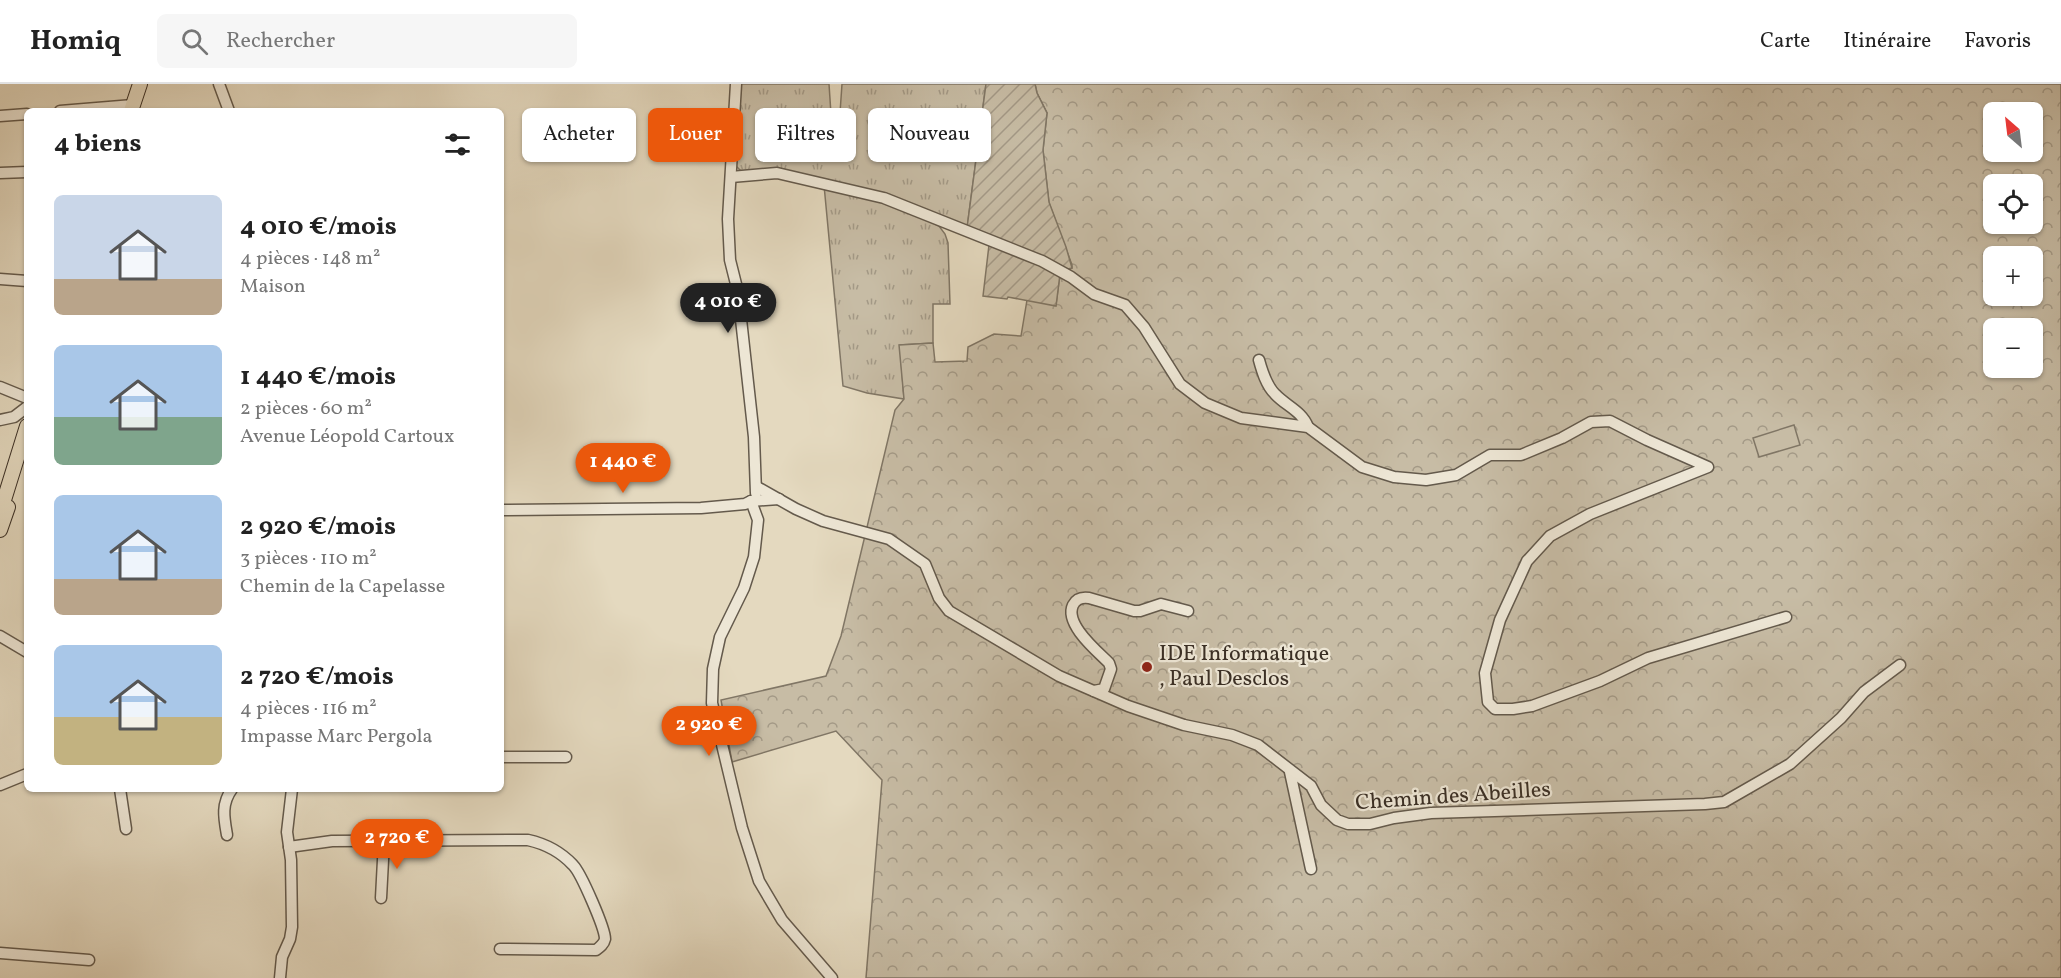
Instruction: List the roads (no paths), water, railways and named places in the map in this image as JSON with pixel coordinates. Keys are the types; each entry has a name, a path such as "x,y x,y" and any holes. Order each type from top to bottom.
{"main road":[{"path":"132,108 140,84"},
{"path":"0,530 8,483 24,435"},
{"path":"8,483 24,454"}],"street":[{"path":"219,84 228,108"},
{"path":"736,84 728,219 730,260 738,292 754,437 757,487 751,501 758,519 754,557 744,588 720,637 713,669 712,703 742,828 759,880 782,920 832,978"},
{"path":"0,116 24,114"},
{"path":"0,173 24,172"},
{"path":"731,177 777,173 884,198 1042,261 1071,277 1094,294 1125,305 1144,327 1180,384 1205,403 1241,418 1308,427 1362,467 1394,477 1426,480 1456,475 1490,455 1521,456 1591,422 1610,421 1708,467 1590,514 1550,536 1527,561 1500,620 1485,673 1488,702 1495,709 1532,706 1600,681 1648,658 1786,617"},
{"path":"0,279 24,281"},
{"path":"1259,360 1262,374 1274,394 1297,411 1308,427"},
{"path":"0,387 24,397"},
{"path":"0,420 14,417 24,409"},
{"name":"Chemin des Abeilles","path":"757,487 823,521 889,539 925,564 939,598 949,611 1059,676 1128,706 1184,725 1232,735 1258,745 1311,786 1327,812 1337,820 1348,824 1370,824 1431,813 1672,806 1724,802 1790,764 1841,718 1864,692 1900,664"},
{"path":"504,510 701,508 779,499"},
{"path":"1094,691 1104,689 1111,669 1109,663 1073,622 1072,606 1076,600 1083,597 1089,598 1134,611 1161,604 1188,611"},
{"path":"0,636 24,650"},
{"path":"504,757 566,757"},
{"path":"1290,772 1311,869"},
{"path":"0,785 24,775"},
{"path":"120,792 126,829"},
{"path":"228,835 223,812 226,797 230,792"},
{"path":"280,978 282,957 290,939 292,927 287,832 292,792"},
{"path":"289,847 332,841 528,840 543,843 575,867 591,898 605,939 602,946 596,950 500,949"},
{"path":"381,898 384,841"},
{"path":"0,953 89,960"}],"place":[{"name":"IDE Informatique , Paul Desclos","path":"1147,667"}]}
